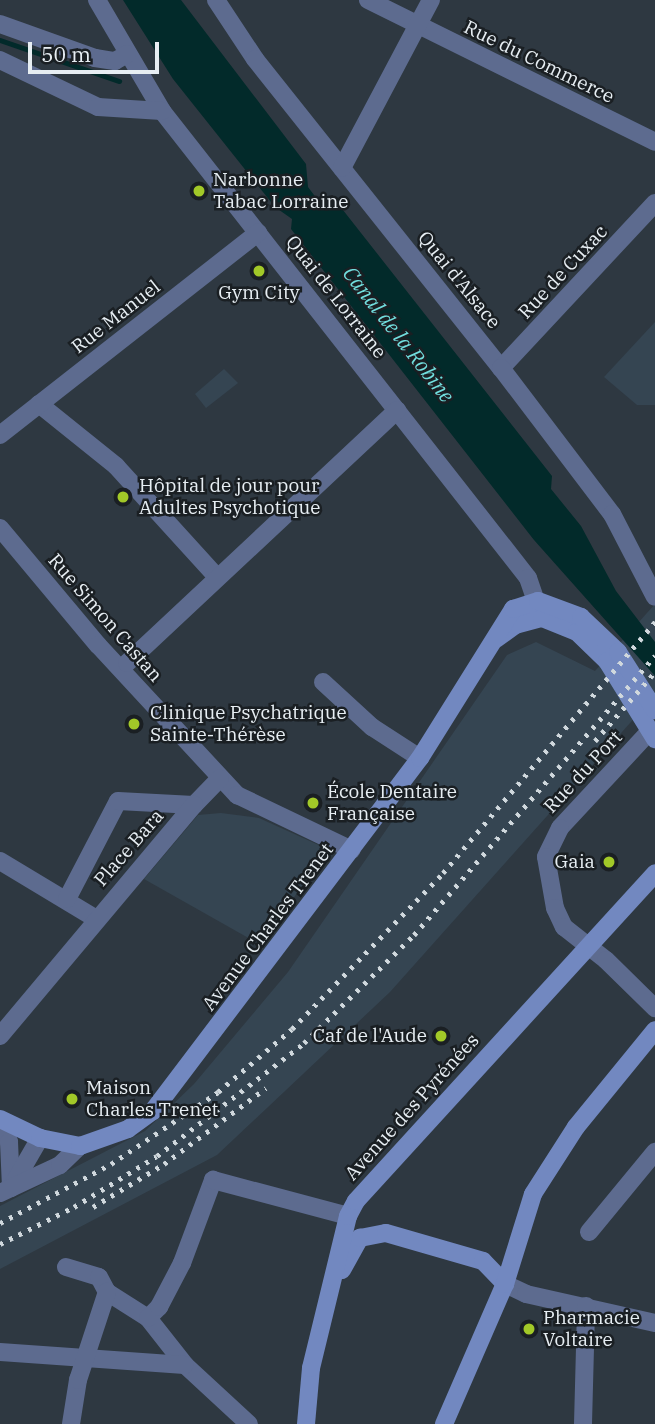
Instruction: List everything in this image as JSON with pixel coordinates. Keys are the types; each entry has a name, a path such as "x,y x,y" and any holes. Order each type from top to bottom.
{"main road":[{"path":"540,609 566,608 599,633 618,652 655,710"},
{"name":"Avenue Charles Trenet","path":"87,1144 128,1129 165,1099 420,758 496,639 540,609"},
{"path":"540,609 592,644 653,735"},
{"name":"Avenue des Pyrénées","path":"306,1424 311,1368 334,1283 348,1216 356,1200 655,873"},
{"path":"444,1424 505,1284 522,1221 555,1156 655,1031"},
{"path":"0,1122 47,1140 87,1144"},
{"path":"334,1283 360,1238 386,1233 483,1261 505,1284"}],"street":[{"name":"Quai de Lorraine","path":"97,0 162,111 528,578 540,609"},
{"name":"Quai d'Alsace","path":"216,0 255,59 501,368 612,514 655,597"},
{"name":"Rue du Commerce","path":"369,0 418,27 655,142"},
{"path":"342,168 431,0"},
{"path":"0,24 95,58 114,61 127,54"},
{"path":"0,60 98,107 162,111"},
{"name":"Rue de Cuxac","path":"501,368 655,203"},
{"name":"Rue Manuel","path":"0,435 258,233"},
{"path":"39,404 116,466 216,576"},
{"path":"127,663 216,576 397,410"},
{"name":"Rue Simon Castan","path":"0,528 97,645 237,795 352,850"},
{"path":"323,682 372,727 420,758"},
{"name":"Rue du Port","path":"653,735 550,841 546,856 555,908 564,927 585,947 607,960 655,1008"},
{"name":"Place Bara","path":"0,1036 95,918 220,778"},
{"name":"Place Bara","path":"67,899 118,801 194,805"},
{"path":"0,861 95,918"},
{"path":"0,1122 9,1142 5,1190"},
{"path":"47,1140 48,1170"},
{"path":"5,1190 47,1140"},
{"path":"5,1190 48,1170 87,1144"},
{"path":"589,1232 650,1166 655,1152"},
{"path":"148,1318 159,1307 183,1263 214,1180 348,1216"},
{"path":"66,1267 99,1277 107,1292 148,1318 185,1365 249,1424"},
{"path":"505,1284 526,1294 655,1323"},
{"path":"71,1424 78,1380 87,1361 107,1292"},
{"path":"583,1424 586,1306"},
{"path":"0,1352 87,1361 185,1365"}],"shaded area":[{"path":"655,322 655,405 637,405 604,377"},
{"path":"224,369 238,383 206,408 195,394"},
{"path":"655,604 655,695 390,992 217,1155 0,1269 0,1206 145,1131 194,1084 288,972 507,655 536,642 595,671"},
{"path":"221,813 259,818 323,847 324,854 261,945 144,879 198,815"}],"water":[{"name":"Canal de la Robine","path":"123,0 181,0 306,164 308,187 317,199 339,205 552,476 551,489 581,526 616,591 655,642 655,676 534,540 291,229 292,219 275,207 173,79"}],"waterway":[{"path":"0,40 119,81"}],"railway":[{"path":"0,1223 111,1164 218,1092 292,1029 443,873 655,622"},
{"path":"0,1244 74,1207 157,1156 304,1043 414,935 655,656"},
{"path":"595,741 655,672"},
{"path":"93,1207 164,1164 266,1088"}],"place":[{"name":"Narbonne Tabac Lorraine","path":"199,191"},
{"name":"Gym City","path":"259,271"},
{"name":"Hôpital de jour pour Adultes Psychotique","path":"123,497"},
{"name":"Clinique Psychatrique Sainte-Thérèse","path":"134,724"},
{"name":"École Dentaire Française","path":"313,803"},
{"name":"Gaia","path":"609,862"},
{"name":"Caf de l'Aude","path":"441,1036"},
{"name":"Maison Charles Trenet","path":"72,1099"},
{"name":"Pharmacie Voltaire","path":"529,1329"}]}
